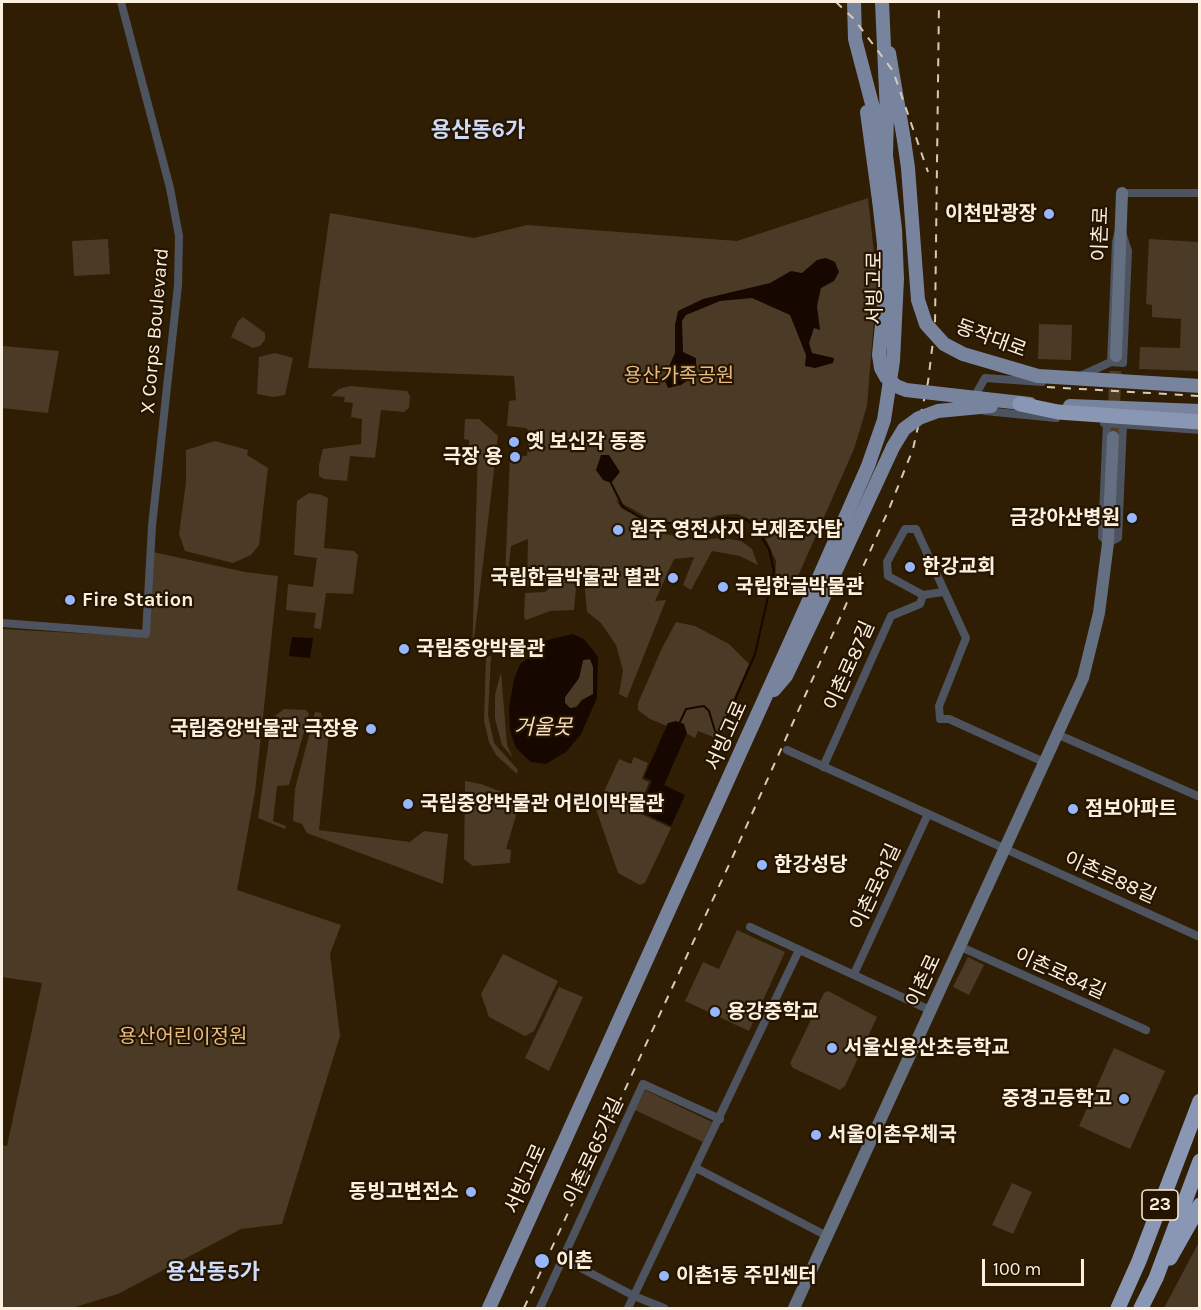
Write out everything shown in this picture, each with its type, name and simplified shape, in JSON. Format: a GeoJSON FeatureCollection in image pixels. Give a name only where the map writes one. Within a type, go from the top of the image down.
{"type":"FeatureCollection","features":[{"type":"Feature","properties":{"kind":"highway"},"geometry":{"type":"LineString","coordinates":[[1020,404],[1058,412],[1200,422]]}},
{"type":"Feature","properties":{"kind":"highway","name":"23"},"geometry":{"type":"LineString","coordinates":[[1118,1308],[1139,1262],[1200,1101]]}},
{"type":"Feature","properties":{"kind":"highway","name":"23"},"geometry":{"type":"LineString","coordinates":[[1141,1308],[1156,1278],[1200,1161]]}},
{"type":"Feature","properties":{"kind":"highway"},"geometry":{"type":"LineString","coordinates":[[1156,1278],[1179,1246],[1200,1205]]}},
{"type":"Feature","properties":{"kind":"main road","name":"서빙고로"},"geometry":{"type":"LineString","coordinates":[[854,2],[855,30],[865,86],[886,155]]}},
{"type":"Feature","properties":{"kind":"main road","name":"서빙고로"},"geometry":{"type":"LineString","coordinates":[[489,1308],[763,704],[868,466],[884,420],[893,361],[897,279],[895,229],[886,155],[887,114],[882,2]]}},
{"type":"Feature","properties":{"kind":"main road","name":"동작대로"},"geometry":{"type":"LineString","coordinates":[[882,25],[909,168],[918,300],[926,324],[944,345],[963,354],[1038,376],[1200,386]]}},
{"type":"Feature","properties":{"kind":"main road"},"geometry":{"type":"LineString","coordinates":[[855,30],[864,53],[870,58],[875,58],[880,54],[883,44]]}},
{"type":"Feature","properties":{"kind":"main road"},"geometry":{"type":"LineString","coordinates":[[865,86],[884,256],[884,304],[879,357],[886,377],[906,390],[1020,404],[1200,411]]}},
{"type":"Feature","properties":{"kind":"main road"},"geometry":{"type":"LineString","coordinates":[[763,704],[786,676],[893,447],[904,429],[919,418],[940,410],[1020,404]]}},
{"type":"Feature","properties":{"kind":"street","name":"X Corps Boulevard"},"geometry":{"type":"LineString","coordinates":[[2,623],[146,634],[152,526],[178,285],[179,236],[170,188],[121,2]]}},
{"type":"Feature","properties":{"kind":"street","name":"이촌로"},"geometry":{"type":"LineString","coordinates":[[1113,359],[1122,193],[1200,193]]}},
{"type":"Feature","properties":{"kind":"street"},"geometry":{"type":"LineString","coordinates":[[1113,359],[1065,383],[985,378],[976,394],[985,411],[1200,430]]}},
{"type":"Feature","properties":{"kind":"street","name":"이촌로"},"geometry":{"type":"LineString","coordinates":[[1107,423],[1102,537],[1108,543]]}},
{"type":"Feature","properties":{"kind":"street","name":"이촌로"},"geometry":{"type":"LineString","coordinates":[[1108,543],[1118,538],[1123,424]]}},
{"type":"Feature","properties":{"kind":"street","name":"이촌로"},"geometry":{"type":"LineString","coordinates":[[794,1308],[1059,735],[1083,678],[1099,613],[1108,543],[1113,437]]}},
{"type":"Feature","properties":{"kind":"street"},"geometry":{"type":"LineString","coordinates":[[943,592],[923,595],[888,576],[887,562],[906,529],[916,529],[966,639],[939,706],[940,719],[949,719],[1046,763]]}},
{"type":"Feature","properties":{"kind":"street","name":"이촌로87길"},"geometry":{"type":"LineString","coordinates":[[823,766],[891,616],[920,604],[923,595]]}},
{"type":"Feature","properties":{"kind":"street"},"geometry":{"type":"LineString","coordinates":[[1059,735],[1200,797]]}},
{"type":"Feature","properties":{"kind":"street"},"geometry":{"type":"LineString","coordinates":[[787,750],[1006,849]]}},
{"type":"Feature","properties":{"kind":"street","name":"이촌로81길"},"geometry":{"type":"LineString","coordinates":[[854,974],[928,814]]}},
{"type":"Feature","properties":{"kind":"street","name":"이촌로88길"},"geometry":{"type":"LineString","coordinates":[[1006,849],[1200,937]]}},
{"type":"Feature","properties":{"kind":"street"},"geometry":{"type":"LineString","coordinates":[[750,927],[932,1011]]}},
{"type":"Feature","properties":{"kind":"street","name":"이촌로84길"},"geometry":{"type":"LineString","coordinates":[[961,947],[1146,1030]]}},
{"type":"Feature","properties":{"kind":"street"},"geometry":{"type":"LineString","coordinates":[[628,1308],[799,950]]}},
{"type":"Feature","properties":{"kind":"street","name":"이촌로65가길"},"geometry":{"type":"LineString","coordinates":[[540,1308],[643,1084],[720,1119]]}},
{"type":"Feature","properties":{"kind":"street"},"geometry":{"type":"LineString","coordinates":[[696,1168],[827,1236]]}},
{"type":"Feature","properties":{"kind":"street"},"geometry":{"type":"LineString","coordinates":[[562,1258],[634,1296],[664,1308]]}},
{"type":"Feature","properties":{"kind":"green space","name":"용산가족공원"},"geometry":{"type":"Polygon","coordinates":[[[868,198],[877,281],[867,406],[854,449],[791,592],[775,586],[776,561],[766,539],[752,520],[737,514],[718,515],[690,525],[650,519],[616,500],[621,508],[650,523],[648,528],[660,533],[695,540],[722,538],[741,541],[752,549],[758,565],[740,556],[712,551],[691,590],[683,585],[694,557],[674,559],[655,601],[666,600],[627,698],[619,694],[623,670],[616,645],[601,623],[587,612],[584,579],[592,564],[578,573],[559,570],[543,587],[527,587],[528,539],[511,546],[508,574],[505,577],[510,455],[527,456],[529,431],[526,428],[507,426],[509,401],[516,400],[514,376],[308,368],[330,213],[474,238],[527,225],[737,241],[868,198]]]}},
{"type":"Feature","properties":{"kind":"green space"},"geometry":{"type":"Polygon","coordinates":[[[108,239],[110,274],[74,276],[72,241],[108,239]]]}},
{"type":"Feature","properties":{"kind":"green space"},"geometry":{"type":"Polygon","coordinates":[[[1149,239],[1199,242],[1199,371],[1139,369],[1140,347],[1180,348],[1181,319],[1152,317],[1152,305],[1146,304],[1149,239]]]}},
{"type":"Feature","properties":{"kind":"green space"},"geometry":{"type":"Polygon","coordinates":[[[243,317],[265,333],[265,340],[260,346],[253,348],[231,337],[238,321],[243,317]]]}},
{"type":"Feature","properties":{"kind":"green space"},"geometry":{"type":"Polygon","coordinates":[[[1039,324],[1072,325],[1071,360],[1038,359],[1039,324]]]}},
{"type":"Feature","properties":{"kind":"green space"},"geometry":{"type":"Polygon","coordinates":[[[2,346],[59,351],[48,413],[2,408],[2,346]]]}},
{"type":"Feature","properties":{"kind":"green space"},"geometry":{"type":"Polygon","coordinates":[[[275,353],[293,358],[285,395],[273,397],[257,394],[259,357],[275,353]]]}},
{"type":"Feature","properties":{"kind":"green space"},"geometry":{"type":"Polygon","coordinates":[[[350,386],[407,391],[410,396],[409,408],[404,412],[381,410],[375,458],[350,456],[347,481],[324,479],[319,476],[323,449],[361,444],[362,419],[351,417],[353,403],[344,402],[345,397],[331,396],[339,389],[350,386]]]}},
{"type":"Feature","properties":{"kind":"green space"},"geometry":{"type":"Polygon","coordinates":[[[465,419],[479,419],[498,436],[472,657],[478,447],[469,446],[469,440],[464,439],[465,419]]]}},
{"type":"Feature","properties":{"kind":"green space"},"geometry":{"type":"Polygon","coordinates":[[[215,441],[248,450],[247,455],[268,468],[259,545],[251,555],[233,563],[185,551],[179,534],[186,482],[186,450],[215,441]]]}},
{"type":"Feature","properties":{"kind":"green space"},"geometry":{"type":"Polygon","coordinates":[[[309,493],[328,498],[324,548],[354,551],[358,555],[353,594],[326,593],[321,629],[314,628],[316,613],[286,610],[288,584],[313,587],[317,558],[294,555],[297,501],[309,493]]]}},
{"type":"Feature","properties":{"kind":"green space","name":"용산어린이정원"},"geometry":{"type":"Polygon","coordinates":[[[153,552],[245,572],[278,576],[255,792],[237,890],[341,925],[330,954],[340,1036],[282,1224],[241,1229],[118,1294],[72,1308],[2,1308],[2,1145],[7,1146],[42,983],[2,977],[2,629],[145,637],[153,552]]]}},
{"type":"Feature","properties":{"kind":"green space"},"geometry":{"type":"Polygon","coordinates":[[[561,578],[575,584],[574,610],[550,611],[526,620],[524,617],[525,593],[545,592],[561,578]]]}},
{"type":"Feature","properties":{"kind":"green space"},"geometry":{"type":"Polygon","coordinates":[[[676,622],[695,626],[729,644],[749,664],[716,738],[698,731],[695,738],[668,723],[667,726],[650,719],[638,710],[638,703],[676,622]]]}},
{"type":"Feature","properties":{"kind":"green space"},"geometry":{"type":"Polygon","coordinates":[[[491,656],[488,715],[494,743],[518,770],[517,774],[496,755],[489,742],[484,721],[486,657],[491,656]]]}},
{"type":"Feature","properties":{"kind":"green space"},"geometry":{"type":"Polygon","coordinates":[[[589,659],[593,662],[593,695],[582,700],[575,708],[570,708],[565,703],[565,697],[579,678],[583,660],[589,659]]]}},
{"type":"Feature","properties":{"kind":"green space"},"geometry":{"type":"Polygon","coordinates":[[[501,672],[507,745],[513,758],[502,745],[495,719],[495,695],[501,672]]]}},
{"type":"Feature","properties":{"kind":"green space"},"geometry":{"type":"Polygon","coordinates":[[[284,709],[306,710],[309,714],[289,785],[277,786],[273,821],[286,826],[285,829],[258,818],[271,725],[275,716],[284,709]]]}},
{"type":"Feature","properties":{"kind":"green space"},"geometry":{"type":"Polygon","coordinates":[[[315,712],[321,713],[323,721],[330,722],[319,830],[410,842],[424,831],[448,834],[443,884],[307,833],[302,824],[293,821],[295,789],[315,712]]]}},
{"type":"Feature","properties":{"kind":"green space"},"geometry":{"type":"Polygon","coordinates":[[[634,757],[648,763],[642,779],[649,782],[637,812],[671,828],[645,883],[640,885],[618,873],[596,809],[619,759],[631,764],[634,757]]]}},
{"type":"Feature","properties":{"kind":"green space"},"geometry":{"type":"Polygon","coordinates":[[[465,781],[481,784],[521,799],[506,849],[511,850],[510,863],[473,866],[464,859],[465,781]]]}},
{"type":"Feature","properties":{"kind":"green space"},"geometry":{"type":"Polygon","coordinates":[[[737,930],[785,952],[749,1031],[685,1001],[703,962],[719,969],[737,930]]]}},
{"type":"Feature","properties":{"kind":"green space"},"geometry":{"type":"Polygon","coordinates":[[[503,954],[558,981],[534,1031],[525,1036],[489,1017],[481,994],[503,954]]]}},
{"type":"Feature","properties":{"kind":"green space"},"geometry":{"type":"Polygon","coordinates":[[[968,957],[984,965],[969,995],[953,987],[968,957]]]}},
{"type":"Feature","properties":{"kind":"green space"},"geometry":{"type":"Polygon","coordinates":[[[559,987],[583,997],[549,1071],[525,1058],[559,987]]]}},
{"type":"Feature","properties":{"kind":"green space"},"geometry":{"type":"Polygon","coordinates":[[[828,991],[877,1017],[845,1086],[840,1090],[793,1068],[790,1063],[824,993],[828,991]]]}},
{"type":"Feature","properties":{"kind":"green space"},"geometry":{"type":"Polygon","coordinates":[[[1114,1048],[1165,1071],[1130,1149],[1079,1126],[1114,1048]]]}},
{"type":"Feature","properties":{"kind":"green space"},"geometry":{"type":"Polygon","coordinates":[[[645,1090],[712,1122],[703,1142],[635,1110],[645,1090]]]}},
{"type":"Feature","properties":{"kind":"green space"},"geometry":{"type":"Polygon","coordinates":[[[1012,1183],[1032,1192],[1013,1234],[992,1225],[1012,1183]]]}},
{"type":"Feature","properties":{"kind":"green space"},"geometry":{"type":"Polygon","coordinates":[[[1199,1242],[1199,1308],[1164,1308],[1199,1242]]]}},
{"type":"Feature","properties":{"kind":"water"},"geometry":{"type":"Polygon","coordinates":[[[826,258],[835,262],[839,272],[834,281],[821,288],[817,306],[820,330],[814,328],[809,343],[812,353],[834,358],[833,363],[815,368],[805,366],[806,355],[790,315],[752,298],[720,301],[686,315],[682,321],[683,352],[696,358],[696,369],[691,378],[681,385],[668,388],[664,378],[675,353],[675,325],[678,311],[703,299],[770,283],[791,271],[802,273],[817,260],[826,258]]]}},
{"type":"Feature","properties":{"kind":"water"},"geometry":{"type":"Polygon","coordinates":[[[601,455],[609,455],[620,472],[611,483],[603,480],[596,470],[601,455]]]}},
{"type":"Feature","properties":{"kind":"water","name":"거울못"},"geometry":{"type":"Polygon","coordinates":[[[572,634],[584,639],[598,657],[597,698],[581,734],[566,752],[546,764],[531,762],[516,748],[510,730],[509,708],[514,679],[520,664],[535,653],[532,644],[572,634]],[[590,659],[583,660],[579,678],[565,697],[565,703],[570,708],[577,707],[582,700],[593,694],[593,667],[590,659]]]}},
{"type":"Feature","properties":{"kind":"water"},"geometry":{"type":"Polygon","coordinates":[[[292,637],[313,638],[310,658],[289,656],[292,637]]]}},
{"type":"Feature","properties":{"kind":"water"},"geometry":{"type":"Polygon","coordinates":[[[676,721],[684,724],[687,733],[664,785],[685,795],[671,826],[639,811],[652,781],[644,777],[668,723],[676,721]]]}},
{"type":"Feature","properties":{"kind":"waterway"},"geometry":{"type":"LineString","coordinates":[[611,483],[623,507],[641,518],[696,528],[719,518],[745,519],[754,525],[769,549],[774,571],[755,654],[720,734],[715,731],[709,711],[704,706],[686,709],[680,722]]}},
{"type":"Feature","properties":{"kind":"tunnel"},"geometry":{"type":"LineString","coordinates":[[1113,437],[1116,356]]}},
{"type":"Feature","properties":{"kind":"railway"},"geometry":{"type":"LineString","coordinates":[[836,2],[854,19],[893,71],[928,172]]}},
{"type":"Feature","properties":{"kind":"railway"},"geometry":{"type":"LineString","coordinates":[[524,1308],[733,856],[889,509],[913,449],[928,382],[935,325],[939,2]]}},
{"type":"Feature","properties":{"kind":"railway"},"geometry":{"type":"LineString","coordinates":[[1047,387],[1200,396]]}},
{"type":"Feature","properties":{"kind":"place","name":"이천만광장"},"geometry":{"type":"Point","coordinates":[1049,214]}},
{"type":"Feature","properties":{"kind":"place","name":"옛 보신각 동종"},"geometry":{"type":"Point","coordinates":[514,442]}},
{"type":"Feature","properties":{"kind":"place","name":"극장 용"},"geometry":{"type":"Point","coordinates":[515,457]}},
{"type":"Feature","properties":{"kind":"place","name":"금강아산병원"},"geometry":{"type":"Point","coordinates":[1132,518]}},
{"type":"Feature","properties":{"kind":"place","name":"원주 영전사지 보제존자탑"},"geometry":{"type":"Point","coordinates":[618,530]}},
{"type":"Feature","properties":{"kind":"place","name":"한강교회"},"geometry":{"type":"Point","coordinates":[910,567]}},
{"type":"Feature","properties":{"kind":"place","name":"국립한글박물관 별관"},"geometry":{"type":"Point","coordinates":[673,578]}},
{"type":"Feature","properties":{"kind":"place","name":"국립한글박물관"},"geometry":{"type":"Point","coordinates":[723,587]}},
{"type":"Feature","properties":{"kind":"place","name":"Fire Station"},"geometry":{"type":"Point","coordinates":[70,600]}},
{"type":"Feature","properties":{"kind":"place","name":"국립중앙박물관"},"geometry":{"type":"Point","coordinates":[404,649]}},
{"type":"Feature","properties":{"kind":"place","name":"국립중앙박물관 극장용"},"geometry":{"type":"Point","coordinates":[371,729]}},
{"type":"Feature","properties":{"kind":"place","name":"국립중앙박물관 어린이박물관"},"geometry":{"type":"Point","coordinates":[408,804]}},
{"type":"Feature","properties":{"kind":"place","name":"점보아파트"},"geometry":{"type":"Point","coordinates":[1073,809]}},
{"type":"Feature","properties":{"kind":"place","name":"한강성당"},"geometry":{"type":"Point","coordinates":[762,865]}},
{"type":"Feature","properties":{"kind":"place","name":"용강중학교"},"geometry":{"type":"Point","coordinates":[715,1012]}},
{"type":"Feature","properties":{"kind":"place","name":"서울신용산초등학교"},"geometry":{"type":"Point","coordinates":[832,1048]}},
{"type":"Feature","properties":{"kind":"place","name":"중경고등학고"},"geometry":{"type":"Point","coordinates":[1124,1099]}},
{"type":"Feature","properties":{"kind":"place","name":"서울이촌우체국"},"geometry":{"type":"Point","coordinates":[816,1135]}},
{"type":"Feature","properties":{"kind":"place","name":"동빙고변전소"},"geometry":{"type":"Point","coordinates":[471,1192]}},
{"type":"Feature","properties":{"kind":"place","name":"이촌"},"geometry":{"type":"Point","coordinates":[542,1261]}},
{"type":"Feature","properties":{"kind":"place","name":"이촌1동 주민센터"},"geometry":{"type":"Point","coordinates":[664,1276]}},
{"type":"Feature","properties":{"kind":"district","name":"용산동6가"},"geometry":{"type":"Point","coordinates":[478,131]}},
{"type":"Feature","properties":{"kind":"district","name":"용산동5가"},"geometry":{"type":"Point","coordinates":[213,1273]}}]}
